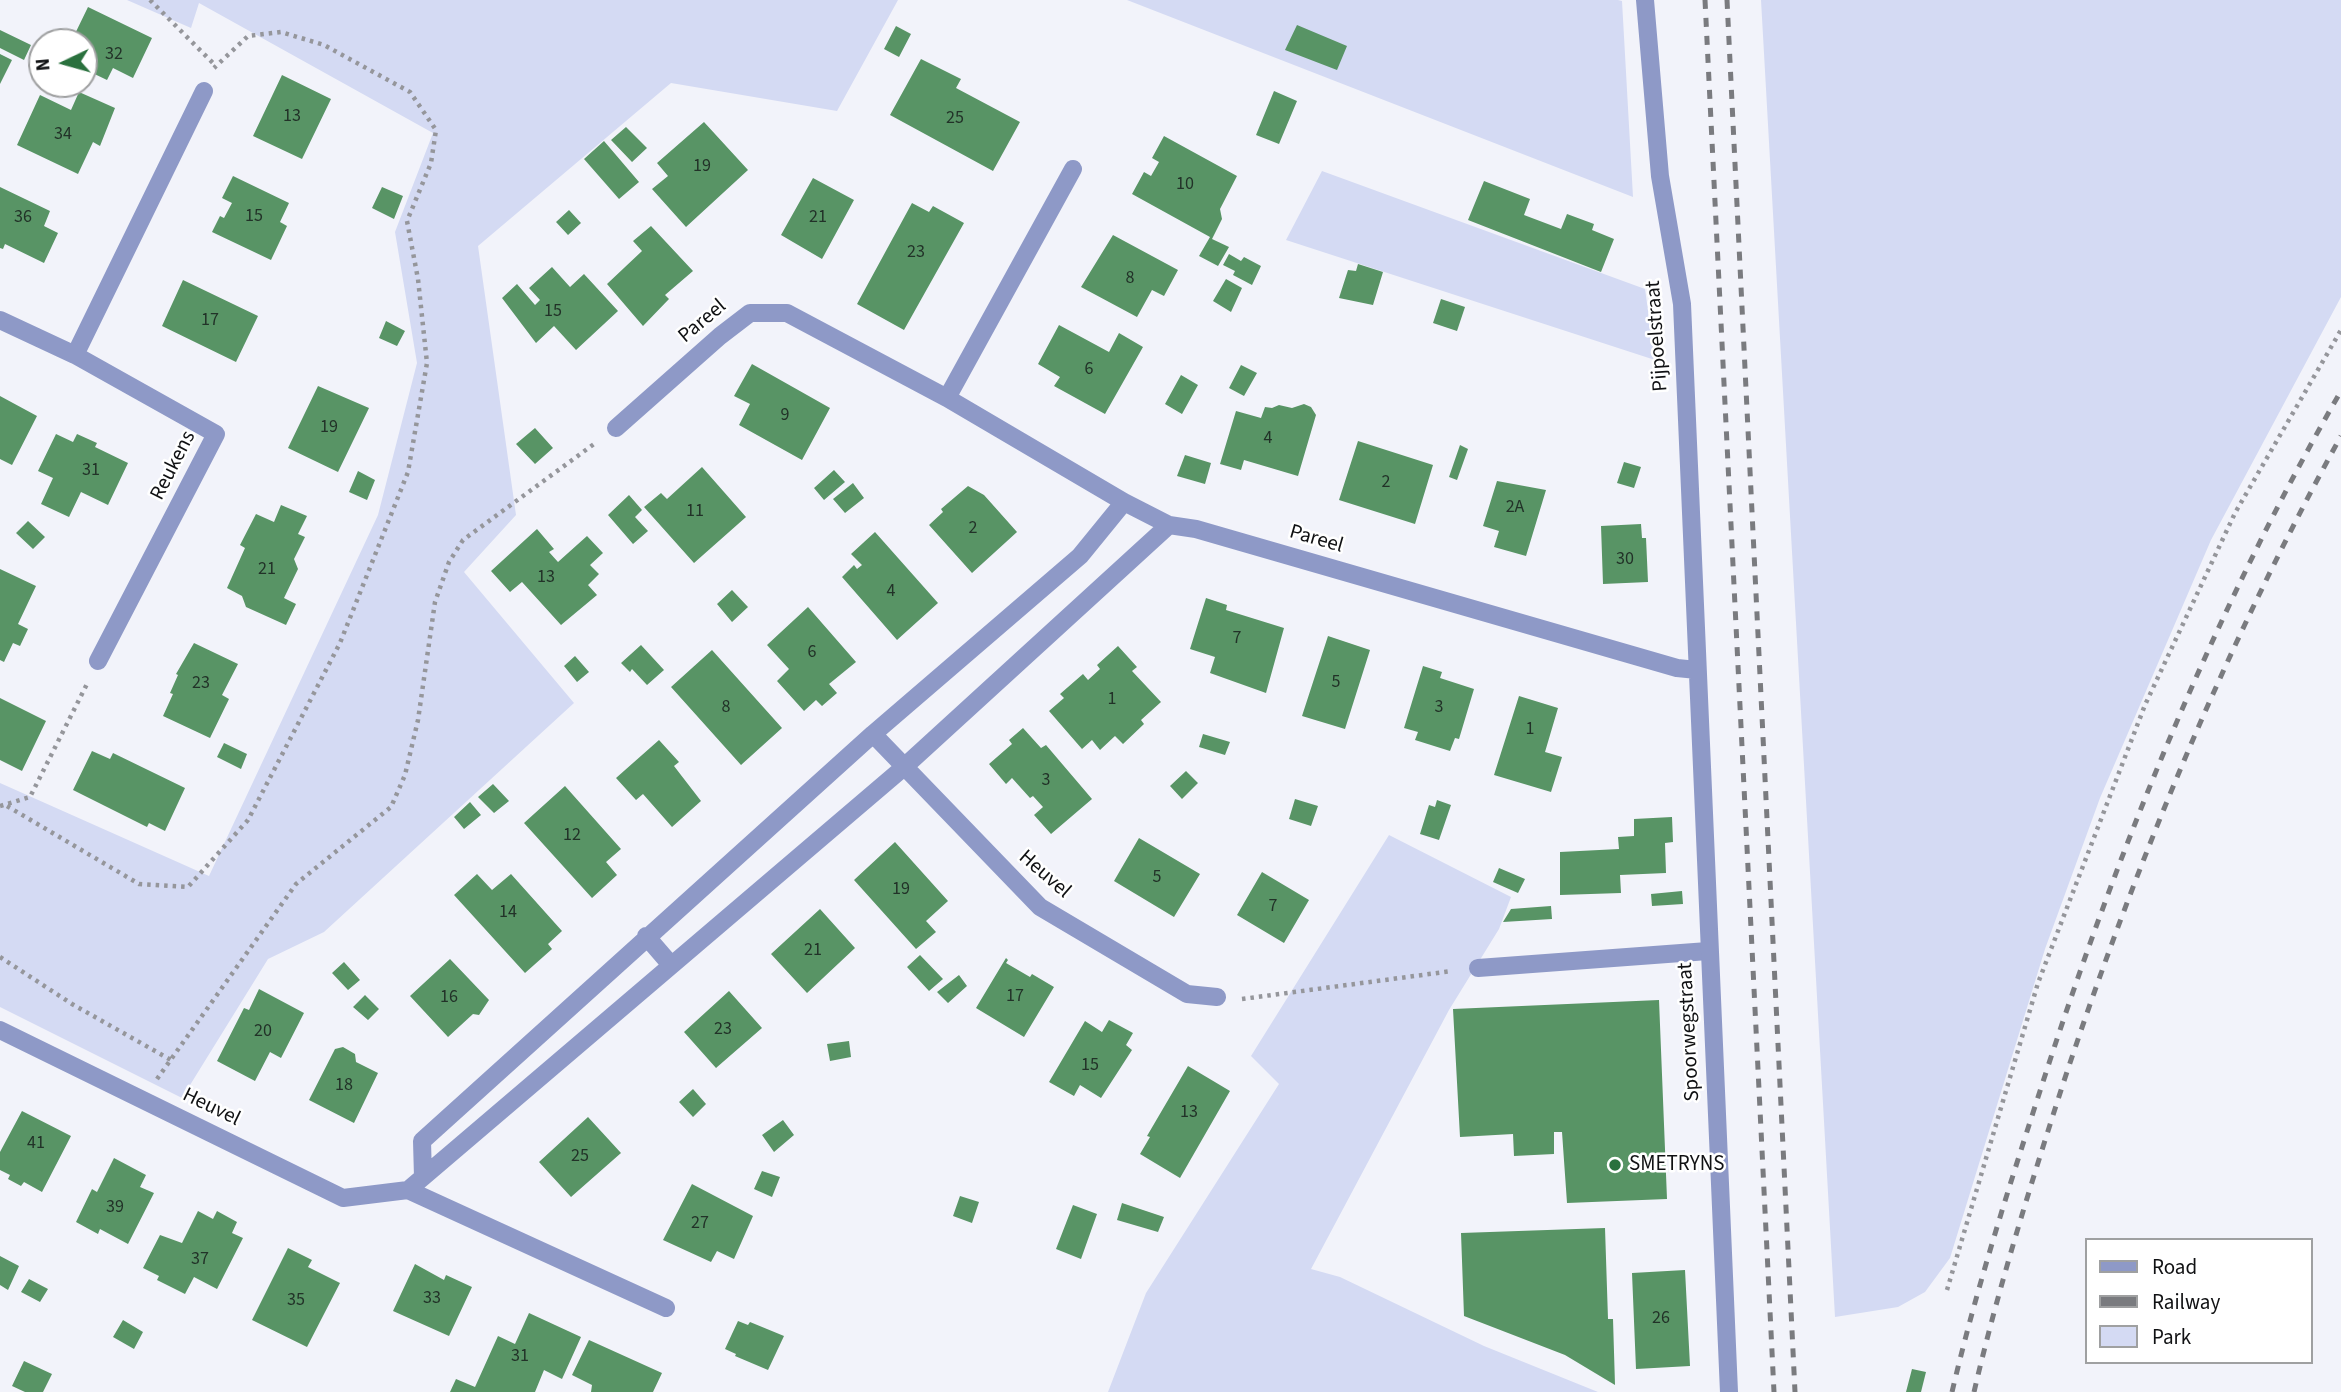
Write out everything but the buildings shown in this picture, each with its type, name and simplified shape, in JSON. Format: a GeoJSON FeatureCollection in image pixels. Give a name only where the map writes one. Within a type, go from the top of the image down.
{"type":"FeatureCollection","features":[{"type":"Feature","properties":{"kind":"street","name":"Pijpoelstraat"},"geometry":{"type":"LineString","coordinates":[[1645,0],[1660,176],[1682,304],[1697,670]]}},
{"type":"Feature","properties":{"kind":"street"},"geometry":{"type":"LineString","coordinates":[[75,355],[204,91]]}},
{"type":"Feature","properties":{"kind":"street"},"geometry":{"type":"LineString","coordinates":[[947,398],[1073,169]]}},
{"type":"Feature","properties":{"kind":"street","name":"Pareel"},"geometry":{"type":"LineString","coordinates":[[616,428],[720,335],[750,313],[787,313],[947,398],[1124,502],[1169,524],[1196,529],[1677,668],[1697,670]]}},
{"type":"Feature","properties":{"kind":"street","name":"Reukens"},"geometry":{"type":"LineString","coordinates":[[0,320],[75,355],[216,434],[98,661]]}},
{"type":"Feature","properties":{"kind":"street"},"geometry":{"type":"LineString","coordinates":[[424,1177],[422,1141],[646,936],[873,734],[1080,556],[1124,502]]}},
{"type":"Feature","properties":{"kind":"street","name":"Heuvel"},"geometry":{"type":"LineString","coordinates":[[0,1030],[343,1198],[408,1189],[903,768],[1169,524]]}},
{"type":"Feature","properties":{"kind":"street","name":"Spoorwegstraat"},"geometry":{"type":"LineString","coordinates":[[1697,670],[1729,1392]]}},
{"type":"Feature","properties":{"kind":"street","name":"Heuvel"},"geometry":{"type":"LineString","coordinates":[[873,734],[1040,907],[1187,994],[1217,997]]}},
{"type":"Feature","properties":{"kind":"street"},"geometry":{"type":"LineString","coordinates":[[646,936],[671,965]]}},
{"type":"Feature","properties":{"kind":"street"},"geometry":{"type":"LineString","coordinates":[[1478,968],[1709,951]]}},
{"type":"Feature","properties":{"kind":"street"},"geometry":{"type":"LineString","coordinates":[[408,1189],[666,1308]]}},
{"type":"Feature","properties":{"kind":"path"},"geometry":{"type":"LineString","coordinates":[[150,0],[215,64]]}},
{"type":"Feature","properties":{"kind":"path"},"geometry":{"type":"LineString","coordinates":[[8,806],[139,884],[188,887],[248,820],[340,643],[408,472],[427,363],[418,279],[407,221],[431,163],[436,130],[410,92],[324,46],[281,32],[248,36],[215,64],[204,91]]}},
{"type":"Feature","properties":{"kind":"path"},"geometry":{"type":"LineString","coordinates":[[1947,1290],[2038,983],[2145,705],[2235,513],[2341,330]]}},
{"type":"Feature","properties":{"kind":"path"},"geometry":{"type":"LineString","coordinates":[[142,1100],[296,884],[391,807],[405,775],[418,720],[435,602],[449,562],[463,540],[616,428]]}},
{"type":"Feature","properties":{"kind":"path"},"geometry":{"type":"LineString","coordinates":[[0,806],[8,806],[30,797],[98,661]]}},
{"type":"Feature","properties":{"kind":"path"},"geometry":{"type":"LineString","coordinates":[[0,957],[72,1004],[171,1060]]}},
{"type":"Feature","properties":{"kind":"path"},"geometry":{"type":"LineString","coordinates":[[1217,997],[1237,1000],[1314,987],[1478,968]]}},
{"type":"Feature","properties":{"kind":"green space"},"geometry":{"type":"Polygon","coordinates":[[[127,0],[898,0],[837,111],[671,83],[478,246],[516,515],[464,572],[574,703],[324,932],[268,959],[182,1098],[0,1007],[0,783],[209,876],[378,515],[417,363],[395,232],[433,133],[199,3],[191,28],[127,0]]]}},
{"type":"Feature","properties":{"kind":"green space"},"geometry":{"type":"Polygon","coordinates":[[[1127,0],[1622,1],[1633,197],[1127,0]]]}},
{"type":"Feature","properties":{"kind":"green space"},"geometry":{"type":"Polygon","coordinates":[[[1761,0],[2341,0],[2341,297],[2211,540],[2100,798],[2045,949],[1950,1258],[1925,1292],[1898,1307],[1835,1317],[1761,0]]]}},
{"type":"Feature","properties":{"kind":"green space"},"geometry":{"type":"Polygon","coordinates":[[[1322,171],[1645,289],[1655,360],[1286,240],[1322,171]]]}},
{"type":"Feature","properties":{"kind":"green space"},"geometry":{"type":"Polygon","coordinates":[[[1389,835],[1511,897],[1499,929],[1449,1010],[1311,1269],[1340,1277],[1484,1346],[1598,1392],[1108,1392],[1146,1293],[1279,1084],[1251,1056],[1389,835]]]}},
{"type":"Feature","properties":{"kind":"railway"},"geometry":{"type":"LineString","coordinates":[[1705,0],[1774,1392]]}},
{"type":"Feature","properties":{"kind":"railway"},"geometry":{"type":"LineString","coordinates":[[1727,0],[1795,1392]]}},
{"type":"Feature","properties":{"kind":"railway"},"geometry":{"type":"LineString","coordinates":[[1952,1392],[1982,1278],[2028,1128],[2070,1001],[2136,822],[2211,645],[2295,474],[2341,391]]}},
{"type":"Feature","properties":{"kind":"railway"},"geometry":{"type":"LineString","coordinates":[[1974,1392],[2038,1162],[2121,919],[2186,755],[2222,674],[2299,514],[2341,436]]}},
{"type":"Feature","properties":{"kind":"place","name":"SMETRYNS"},"geometry":{"type":"Point","coordinates":[1615,1165]}}]}
